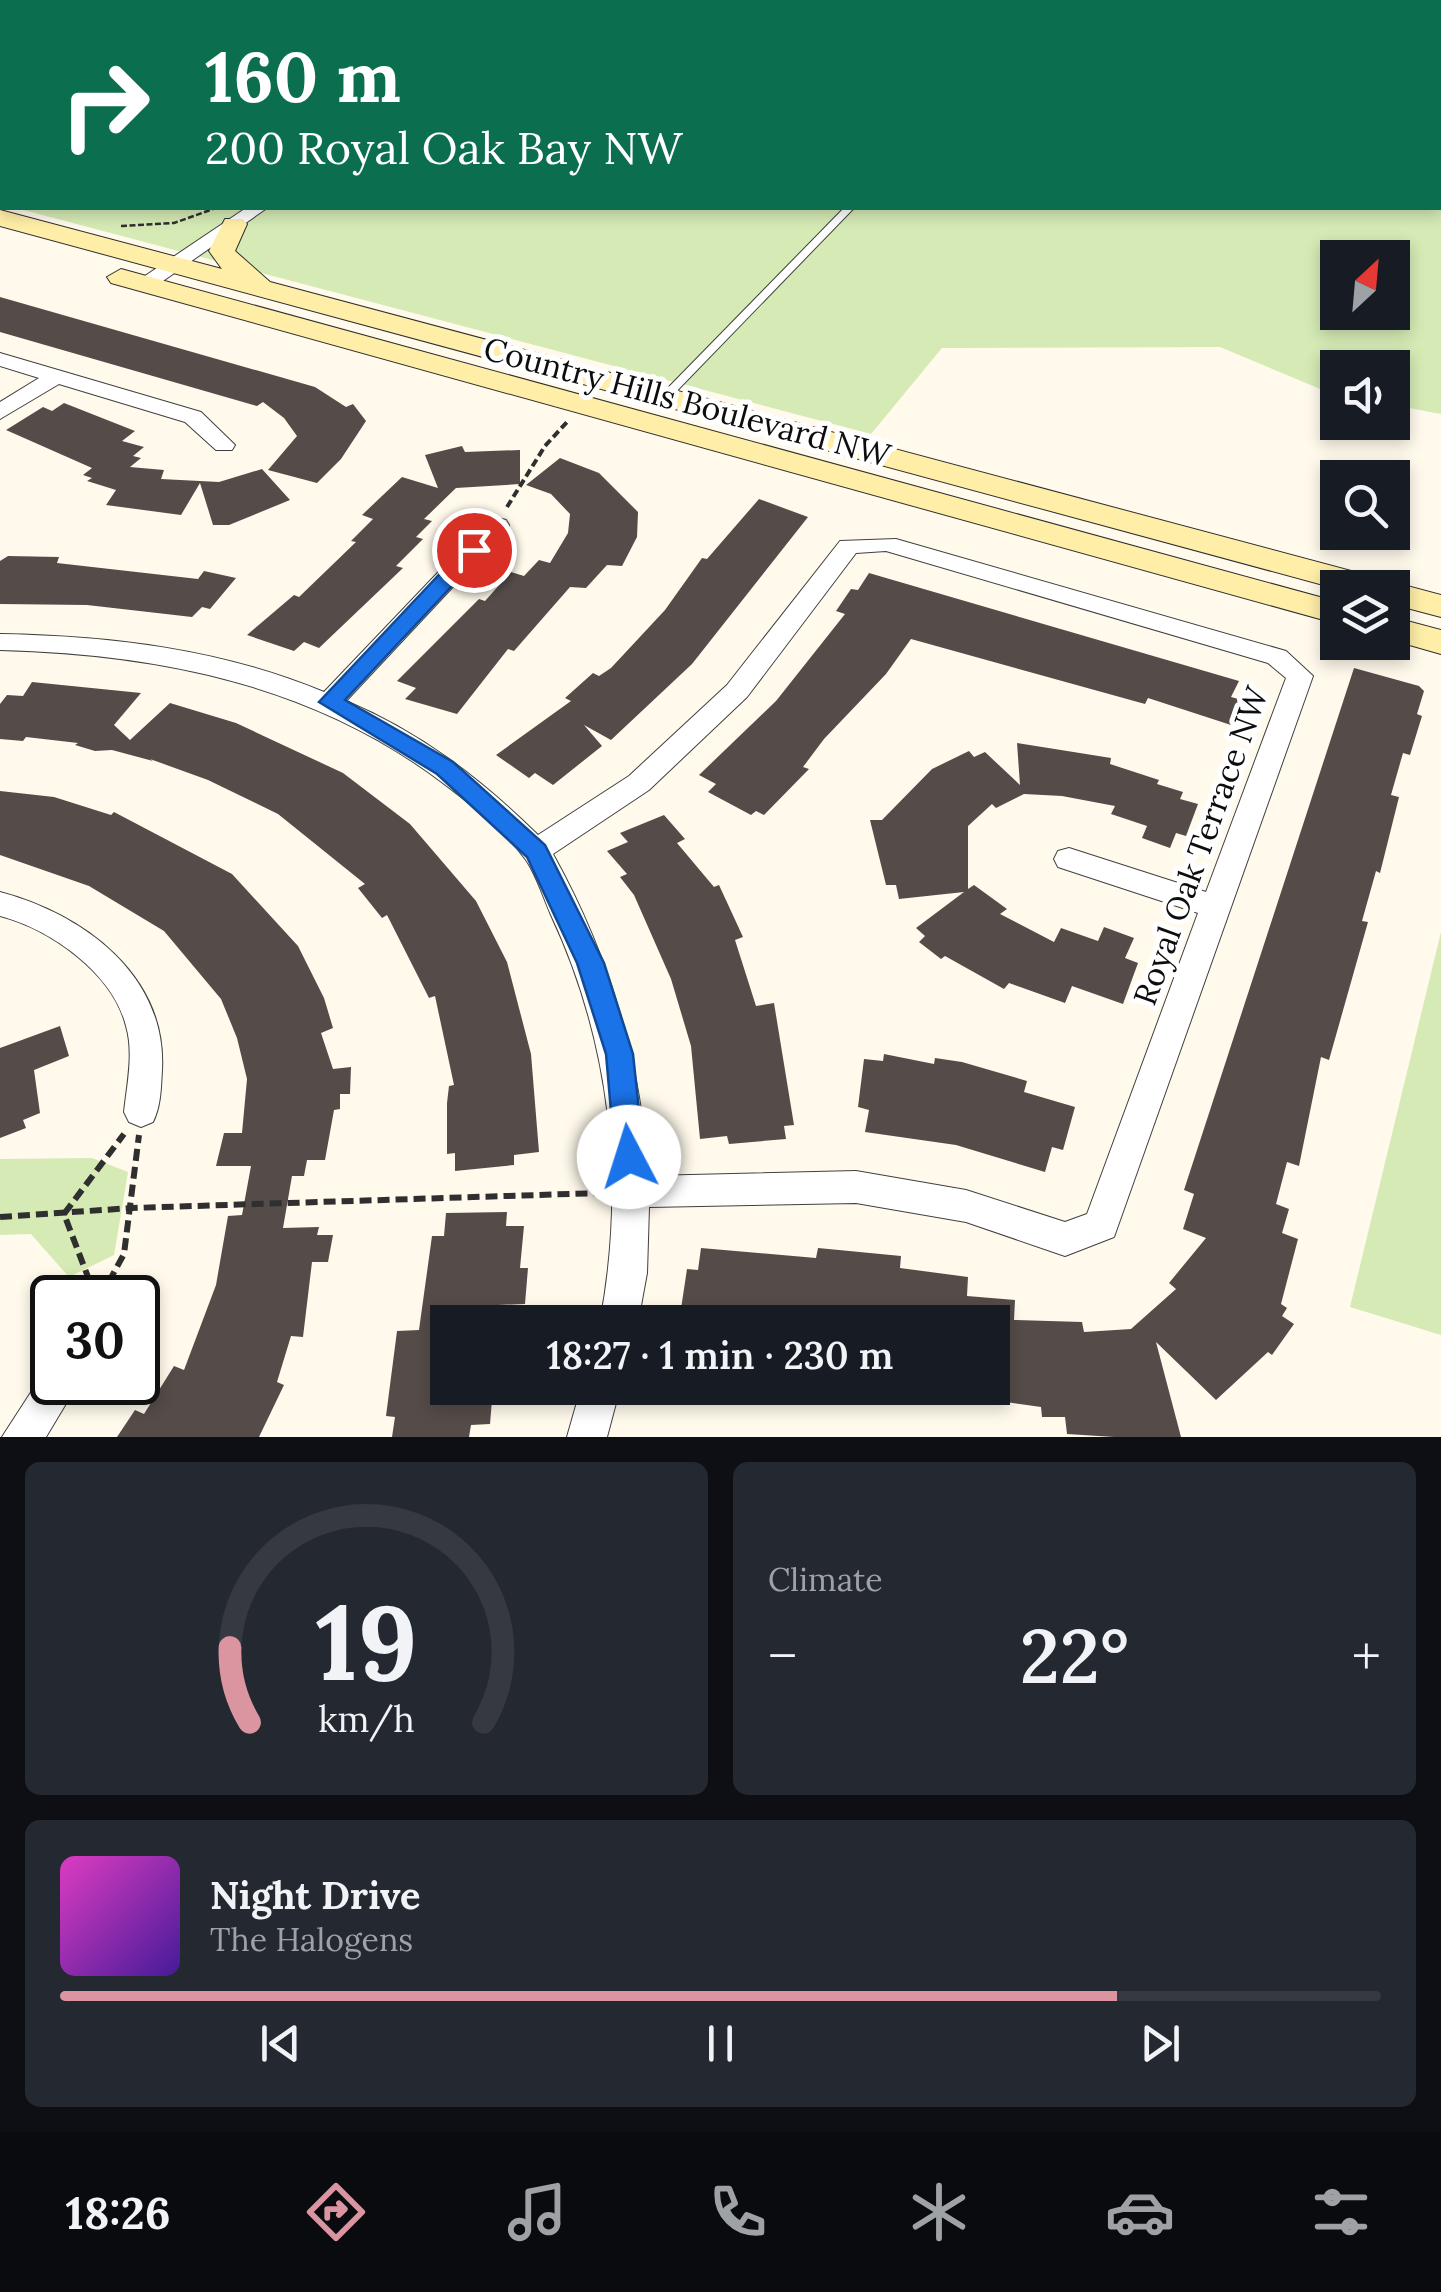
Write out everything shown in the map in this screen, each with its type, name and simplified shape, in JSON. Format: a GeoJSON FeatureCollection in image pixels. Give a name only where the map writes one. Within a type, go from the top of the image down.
{"type":"FeatureCollection","features":[{"type":"Feature","properties":{"kind":"main road"},"geometry":{"type":"LineString","coordinates":[[225,216],[222,251],[236,270],[268,290]]}},
{"type":"Feature","properties":{"kind":"main road","name":"Country Hills Boulevard NW"},"geometry":{"type":"LineString","coordinates":[[0,218],[1320,574]]}},
{"type":"Feature","properties":{"kind":"main road","name":"Country Hills Boulevard NW"},"geometry":{"type":"LineString","coordinates":[[0,244],[1320,608]]}},
{"type":"Feature","properties":{"kind":"main road"},"geometry":{"type":"LineString","coordinates":[[1410,598],[1441,606]]}},
{"type":"Feature","properties":{"kind":"main road"},"geometry":{"type":"LineString","coordinates":[[1410,633],[1441,642]]}},
{"type":"Feature","properties":{"kind":"street"},"geometry":{"type":"LineString","coordinates":[[146,284],[174,265],[225,216],[250,210]]}},
{"type":"Feature","properties":{"kind":"street"},"geometry":{"type":"LineString","coordinates":[[0,358],[192,417],[224,445]]}},
{"type":"Feature","properties":{"kind":"street"},"geometry":{"type":"LineString","coordinates":[[0,412],[56,376]]}},
{"type":"Feature","properties":{"kind":"street"},"geometry":{"type":"LineString","coordinates":[[330,702],[498,525]]}},
{"type":"Feature","properties":{"kind":"street","name":"Royal Oak Terrace NW"},"geometry":{"type":"LineString","coordinates":[[536,851],[639,784],[737,691],[850,546],[887,544],[1277,657],[1300,676],[1100,1225],[1065,1239],[966,1206],[856,1186],[632,1192]]}},
{"type":"Feature","properties":{"kind":"street"},"geometry":{"type":"LineString","coordinates":[[0,642],[132,650],[228,668],[330,702],[445,768],[536,851],[590,963],[620,1054],[632,1192],[620,1305]]}},
{"type":"Feature","properties":{"kind":"street"},"geometry":{"type":"LineString","coordinates":[[1068,858],[1215,908]]}},
{"type":"Feature","properties":{"kind":"street"},"geometry":{"type":"LineString","coordinates":[[0,904],[83,942],[120,983],[142,1024],[140,1112]]}},
{"type":"Feature","properties":{"kind":"street"},"geometry":{"type":"LineString","coordinates":[[22,1437],[44,1405]]}},
{"type":"Feature","properties":{"kind":"street"},"geometry":{"type":"LineString","coordinates":[[588,1437],[596,1405]]}},
{"type":"Feature","properties":{"kind":"lane"},"geometry":{"type":"LineString","coordinates":[[665,396],[847,210]]}},
{"type":"Feature","properties":{"kind":"path"},"geometry":{"type":"LineString","coordinates":[[106,226],[225,216]]}},
{"type":"Feature","properties":{"kind":"path"},"geometry":{"type":"LineString","coordinates":[[498,525],[545,446],[569,420]]}},
{"type":"Feature","properties":{"kind":"path"},"geometry":{"type":"LineString","coordinates":[[112,1275],[124,1254],[140,1112]]}},
{"type":"Feature","properties":{"kind":"path"},"geometry":{"type":"LineString","coordinates":[[64,1214],[140,1112]]}},
{"type":"Feature","properties":{"kind":"path"},"geometry":{"type":"LineString","coordinates":[[0,1217],[132,1208],[632,1192]]}},
{"type":"Feature","properties":{"kind":"path"},"geometry":{"type":"LineString","coordinates":[[64,1214],[89,1275]]}},
{"type":"Feature","properties":{"kind":"green space"},"geometry":{"type":"Polygon","coordinates":[[[24,210],[1441,210],[1441,414],[1410,408],[1410,350],[1320,350],[1320,389],[1220,347],[942,348],[871,434],[24,210]]]}},
{"type":"Feature","properties":{"kind":"green space"},"geometry":{"type":"Polygon","coordinates":[[[1441,932],[1441,1335],[1350,1307],[1441,932]]]}},
{"type":"Feature","properties":{"kind":"green space"},"geometry":{"type":"Polygon","coordinates":[[[92,1158],[128,1172],[114,1255],[67,1275],[31,1234],[0,1235],[0,1159],[92,1158]]]}},
{"type":"Feature","properties":{"kind":"building"},"geometry":{"type":"Polygon","coordinates":[[[0,297],[315,387],[346,407],[353,404],[366,421],[341,459],[317,483],[268,470],[297,436],[284,418],[263,402],[257,406],[0,332],[0,297]]]}},
{"type":"Feature","properties":{"kind":"building"},"geometry":{"type":"Polygon","coordinates":[[[64,403],[135,431],[122,441],[144,447],[133,456],[141,458],[130,467],[164,470],[161,479],[219,482],[262,469],[290,500],[229,525],[213,525],[200,483],[181,515],[106,505],[116,490],[87,481],[92,478],[83,475],[92,468],[6,430],[43,407],[52,411],[64,403]]]}},
{"type":"Feature","properties":{"kind":"building"},"geometry":{"type":"Polygon","coordinates":[[[462,446],[465,452],[520,450],[520,484],[456,488],[424,519],[432,521],[416,537],[423,539],[396,566],[403,568],[319,648],[304,642],[294,651],[247,635],[294,595],[299,597],[356,542],[351,541],[373,519],[362,515],[402,477],[438,488],[425,455],[462,446]]]}},
{"type":"Feature","properties":{"kind":"building"},"geometry":{"type":"Polygon","coordinates":[[[560,458],[599,473],[638,512],[637,537],[622,566],[607,565],[586,588],[570,587],[514,651],[508,649],[457,714],[405,699],[416,688],[397,681],[479,599],[485,601],[511,572],[524,576],[539,560],[550,563],[568,533],[570,514],[551,494],[526,485],[560,458]]]}},
{"type":"Feature","properties":{"kind":"building"},"geometry":{"type":"Polygon","coordinates":[[[759,499],[808,517],[692,664],[611,740],[584,725],[602,746],[553,785],[535,773],[529,778],[496,755],[571,701],[565,698],[593,673],[599,676],[611,668],[665,610],[702,558],[707,559],[759,499]]]}},
{"type":"Feature","properties":{"kind":"building"},"geometry":{"type":"Polygon","coordinates":[[[8,556],[59,557],[57,563],[198,579],[204,571],[236,578],[210,609],[202,607],[192,617],[87,605],[0,604],[0,561],[8,556]]]}},
{"type":"Feature","properties":{"kind":"building"},"geometry":{"type":"Polygon","coordinates":[[[869,573],[1239,681],[1231,697],[1242,700],[1231,725],[1148,698],[1145,704],[911,639],[886,674],[824,739],[803,767],[809,769],[764,815],[756,811],[751,815],[708,792],[716,784],[699,775],[776,701],[845,614],[836,611],[851,589],[858,590],[869,573]]]}},
{"type":"Feature","properties":{"kind":"building"},"geometry":{"type":"Polygon","coordinates":[[[1354,668],[1419,686],[1424,691],[1417,714],[1422,716],[1410,755],[1403,753],[1391,795],[1399,797],[1380,873],[1376,871],[1362,921],[1368,922],[1329,1060],[1321,1057],[1299,1166],[1287,1162],[1276,1204],[1289,1209],[1282,1233],[1298,1239],[1281,1304],[1287,1308],[1282,1316],[1294,1324],[1272,1355],[1268,1352],[1216,1400],[1156,1342],[1181,1437],[1067,1434],[1065,1417],[1042,1417],[1041,1407],[1010,1403],[1010,1305],[682,1305],[687,1269],[698,1270],[701,1248],[816,1258],[818,1248],[901,1256],[900,1268],[968,1277],[967,1296],[1015,1300],[1014,1320],[1082,1322],[1084,1332],[1131,1329],[1176,1289],[1169,1283],[1206,1238],[1183,1229],[1194,1194],[1184,1190],[1354,668]]]}},
{"type":"Feature","properties":{"kind":"building"},"geometry":{"type":"Polygon","coordinates":[[[32,682],[141,693],[114,725],[130,740],[170,703],[236,723],[343,773],[410,824],[476,901],[507,962],[531,1054],[539,1152],[514,1155],[514,1165],[455,1171],[455,1153],[447,1154],[447,1103],[449,1086],[454,1085],[435,996],[429,998],[387,915],[382,918],[358,888],[365,884],[278,814],[208,780],[150,759],[153,761],[112,750],[95,751],[75,745],[78,743],[26,737],[23,741],[0,739],[0,704],[7,695],[23,696],[32,682]]]}},
{"type":"Feature","properties":{"kind":"building"},"geometry":{"type":"Polygon","coordinates":[[[1017,743],[1111,758],[1110,764],[1159,780],[1157,784],[1183,792],[1180,799],[1198,804],[1186,836],[1176,833],[1170,848],[1142,838],[1147,826],[1111,814],[1115,806],[1062,796],[1024,794],[996,808],[992,804],[968,826],[968,889],[974,885],[1007,909],[1000,914],[1054,942],[1061,928],[1098,941],[1104,927],[1134,938],[1125,958],[1138,963],[1123,1004],[1072,986],[1065,1003],[1009,983],[1004,989],[945,956],[941,959],[919,942],[925,936],[916,928],[964,892],[899,899],[896,885],[886,885],[870,820],[882,820],[932,769],[969,751],[974,757],[985,752],[1020,785],[1017,743]]]}},
{"type":"Feature","properties":{"kind":"building"},"geometry":{"type":"Polygon","coordinates":[[[0,791],[54,797],[111,815],[114,812],[232,874],[298,946],[324,998],[333,1028],[321,1033],[333,1069],[351,1067],[350,1094],[340,1094],[340,1109],[334,1110],[325,1160],[307,1160],[304,1176],[292,1176],[283,1228],[319,1227],[317,1235],[333,1235],[328,1262],[312,1262],[303,1337],[291,1336],[277,1382],[284,1385],[259,1437],[117,1437],[135,1410],[144,1414],[150,1405],[160,1405],[160,1388],[174,1366],[184,1370],[216,1285],[228,1216],[242,1215],[251,1166],[216,1166],[224,1133],[242,1133],[247,1079],[237,1038],[221,999],[164,931],[89,886],[0,855],[0,791]]]}},
{"type":"Feature","properties":{"kind":"building"},"geometry":{"type":"Polygon","coordinates":[[[664,815],[685,839],[677,843],[714,887],[719,885],[743,937],[735,940],[756,1006],[774,1003],[794,1125],[784,1126],[786,1139],[729,1144],[727,1136],[700,1139],[691,1046],[671,979],[634,895],[620,877],[627,874],[607,851],[628,842],[620,833],[664,815]]]}},
{"type":"Feature","properties":{"kind":"building"},"geometry":{"type":"Polygon","coordinates":[[[60,1026],[69,1056],[34,1070],[40,1113],[23,1120],[26,1128],[0,1138],[0,1048],[60,1026]]]}},
{"type":"Feature","properties":{"kind":"building"},"geometry":{"type":"Polygon","coordinates":[[[884,1054],[934,1064],[935,1058],[962,1062],[1027,1081],[1024,1092],[1075,1107],[1063,1150],[1052,1147],[1045,1172],[956,1145],[865,1132],[869,1110],[858,1107],[864,1059],[883,1061],[884,1054]]]}},
{"type":"Feature","properties":{"kind":"building"},"geometry":{"type":"Polygon","coordinates":[[[507,1212],[506,1226],[524,1226],[520,1268],[528,1268],[525,1304],[430,1305],[430,1405],[492,1405],[490,1424],[471,1425],[469,1437],[392,1437],[395,1417],[386,1416],[397,1331],[419,1330],[432,1236],[444,1236],[446,1213],[507,1212]]]}},
{"type":"Feature","properties":{"kind":"route"},"geometry":{"type":"LineString","coordinates":[[474,550],[330,702],[445,768],[536,851],[590,963],[620,1054],[629,1157]]}}]}
